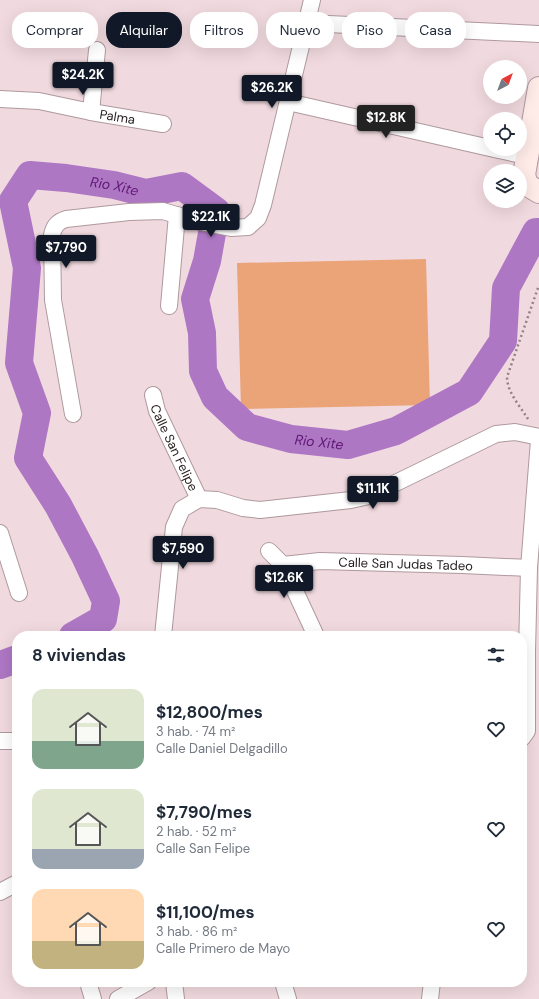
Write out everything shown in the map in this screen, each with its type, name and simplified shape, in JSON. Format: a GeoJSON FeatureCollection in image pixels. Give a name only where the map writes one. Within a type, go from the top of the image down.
{"type":"FeatureCollection","features":[{"type":"Feature","properties":{"kind":"street"},"geometry":{"type":"LineString","coordinates":[[310,12],[312,0]]}},
{"type":"Feature","properties":{"kind":"street"},"geometry":{"type":"LineString","coordinates":[[334,25],[539,34]]}},
{"type":"Feature","properties":{"kind":"street"},"geometry":{"type":"LineString","coordinates":[[73,414],[53,300],[52,235],[54,227],[59,221],[66,219],[129,212],[163,212],[196,221],[231,228],[248,227],[258,218],[263,205],[301,48]]}},
{"type":"Feature","properties":{"kind":"street"},"geometry":{"type":"LineString","coordinates":[[91,112],[97,50]]}},
{"type":"Feature","properties":{"kind":"street"},"geometry":{"type":"LineString","coordinates":[[533,188],[524,175],[539,88]]}},
{"type":"Feature","properties":{"kind":"street","name":"Palma"},"geometry":{"type":"LineString","coordinates":[[0,99],[39,101],[91,112],[163,124]]}},
{"type":"Feature","properties":{"kind":"street"},"geometry":{"type":"LineString","coordinates":[[288,102],[483,146]]}},
{"type":"Feature","properties":{"kind":"street"},"geometry":{"type":"LineString","coordinates":[[169,306],[177,215]]}},
{"type":"Feature","properties":{"kind":"street","name":"Calle San Felipe"},"geometry":{"type":"LineString","coordinates":[[153,395],[157,411],[199,499]]}},
{"type":"Feature","properties":{"kind":"street"},"geometry":{"type":"LineString","coordinates":[[164,631],[174,527],[182,509],[199,499],[217,500],[243,508],[260,510],[351,500],[369,496],[496,434],[535,430]]}},
{"type":"Feature","properties":{"kind":"street"},"geometry":{"type":"LineString","coordinates":[[525,631],[539,440]]}},
{"type":"Feature","properties":{"kind":"street"},"geometry":{"type":"LineString","coordinates":[[0,533],[19,593]]}},
{"type":"Feature","properties":{"kind":"street"},"geometry":{"type":"LineString","coordinates":[[269,551],[283,565],[314,631]]}},
{"type":"Feature","properties":{"kind":"street","name":"Calle San Judas Tadeo"},"geometry":{"type":"LineString","coordinates":[[283,565],[320,561],[462,564],[529,568]]}},
{"type":"Feature","properties":{"kind":"street"},"geometry":{"type":"LineString","coordinates":[[0,741],[12,741]]}},
{"type":"Feature","properties":{"kind":"street"},"geometry":{"type":"LineString","coordinates":[[0,892],[12,886]]}},
{"type":"Feature","properties":{"kind":"street"},"geometry":{"type":"LineString","coordinates":[[89,987],[93,999]]}},
{"type":"Feature","properties":{"kind":"street"},"geometry":{"type":"LineString","coordinates":[[118,999],[138,987]]}},
{"type":"Feature","properties":{"kind":"street"},"geometry":{"type":"LineString","coordinates":[[175,987],[176,999]]}},
{"type":"Feature","properties":{"kind":"street"},"geometry":{"type":"LineString","coordinates":[[284,987],[288,999]]}},
{"type":"Feature","properties":{"kind":"street"},"geometry":{"type":"LineString","coordinates":[[430,999],[431,987]]}},
{"type":"Feature","properties":{"kind":"path"},"geometry":{"type":"LineString","coordinates":[[535,430],[510,391],[507,384],[507,377],[539,285]]}},
{"type":"Feature","properties":{"kind":"shaded area"},"geometry":{"type":"Polygon","coordinates":[[[426,259],[430,405],[241,409],[237,263],[426,259]]]}},
{"type":"Feature","properties":{"kind":"waterway","name":"Rio Xite"},"geometry":{"type":"LineString","coordinates":[[82,631],[103,619],[106,601],[85,556],[58,505],[28,458],[37,413],[19,363],[27,268],[13,201],[30,175],[66,178],[114,185],[146,193],[182,186],[216,211],[207,261],[195,299],[202,333],[203,371],[215,397],[247,427],[291,439],[348,445],[396,431],[469,392],[503,341],[506,288],[536,232],[539,232]]}},
{"type":"Feature","properties":{"kind":"waterway","name":"Rio Xite"},"geometry":{"type":"LineString","coordinates":[[0,665],[12,661]]}}]}
